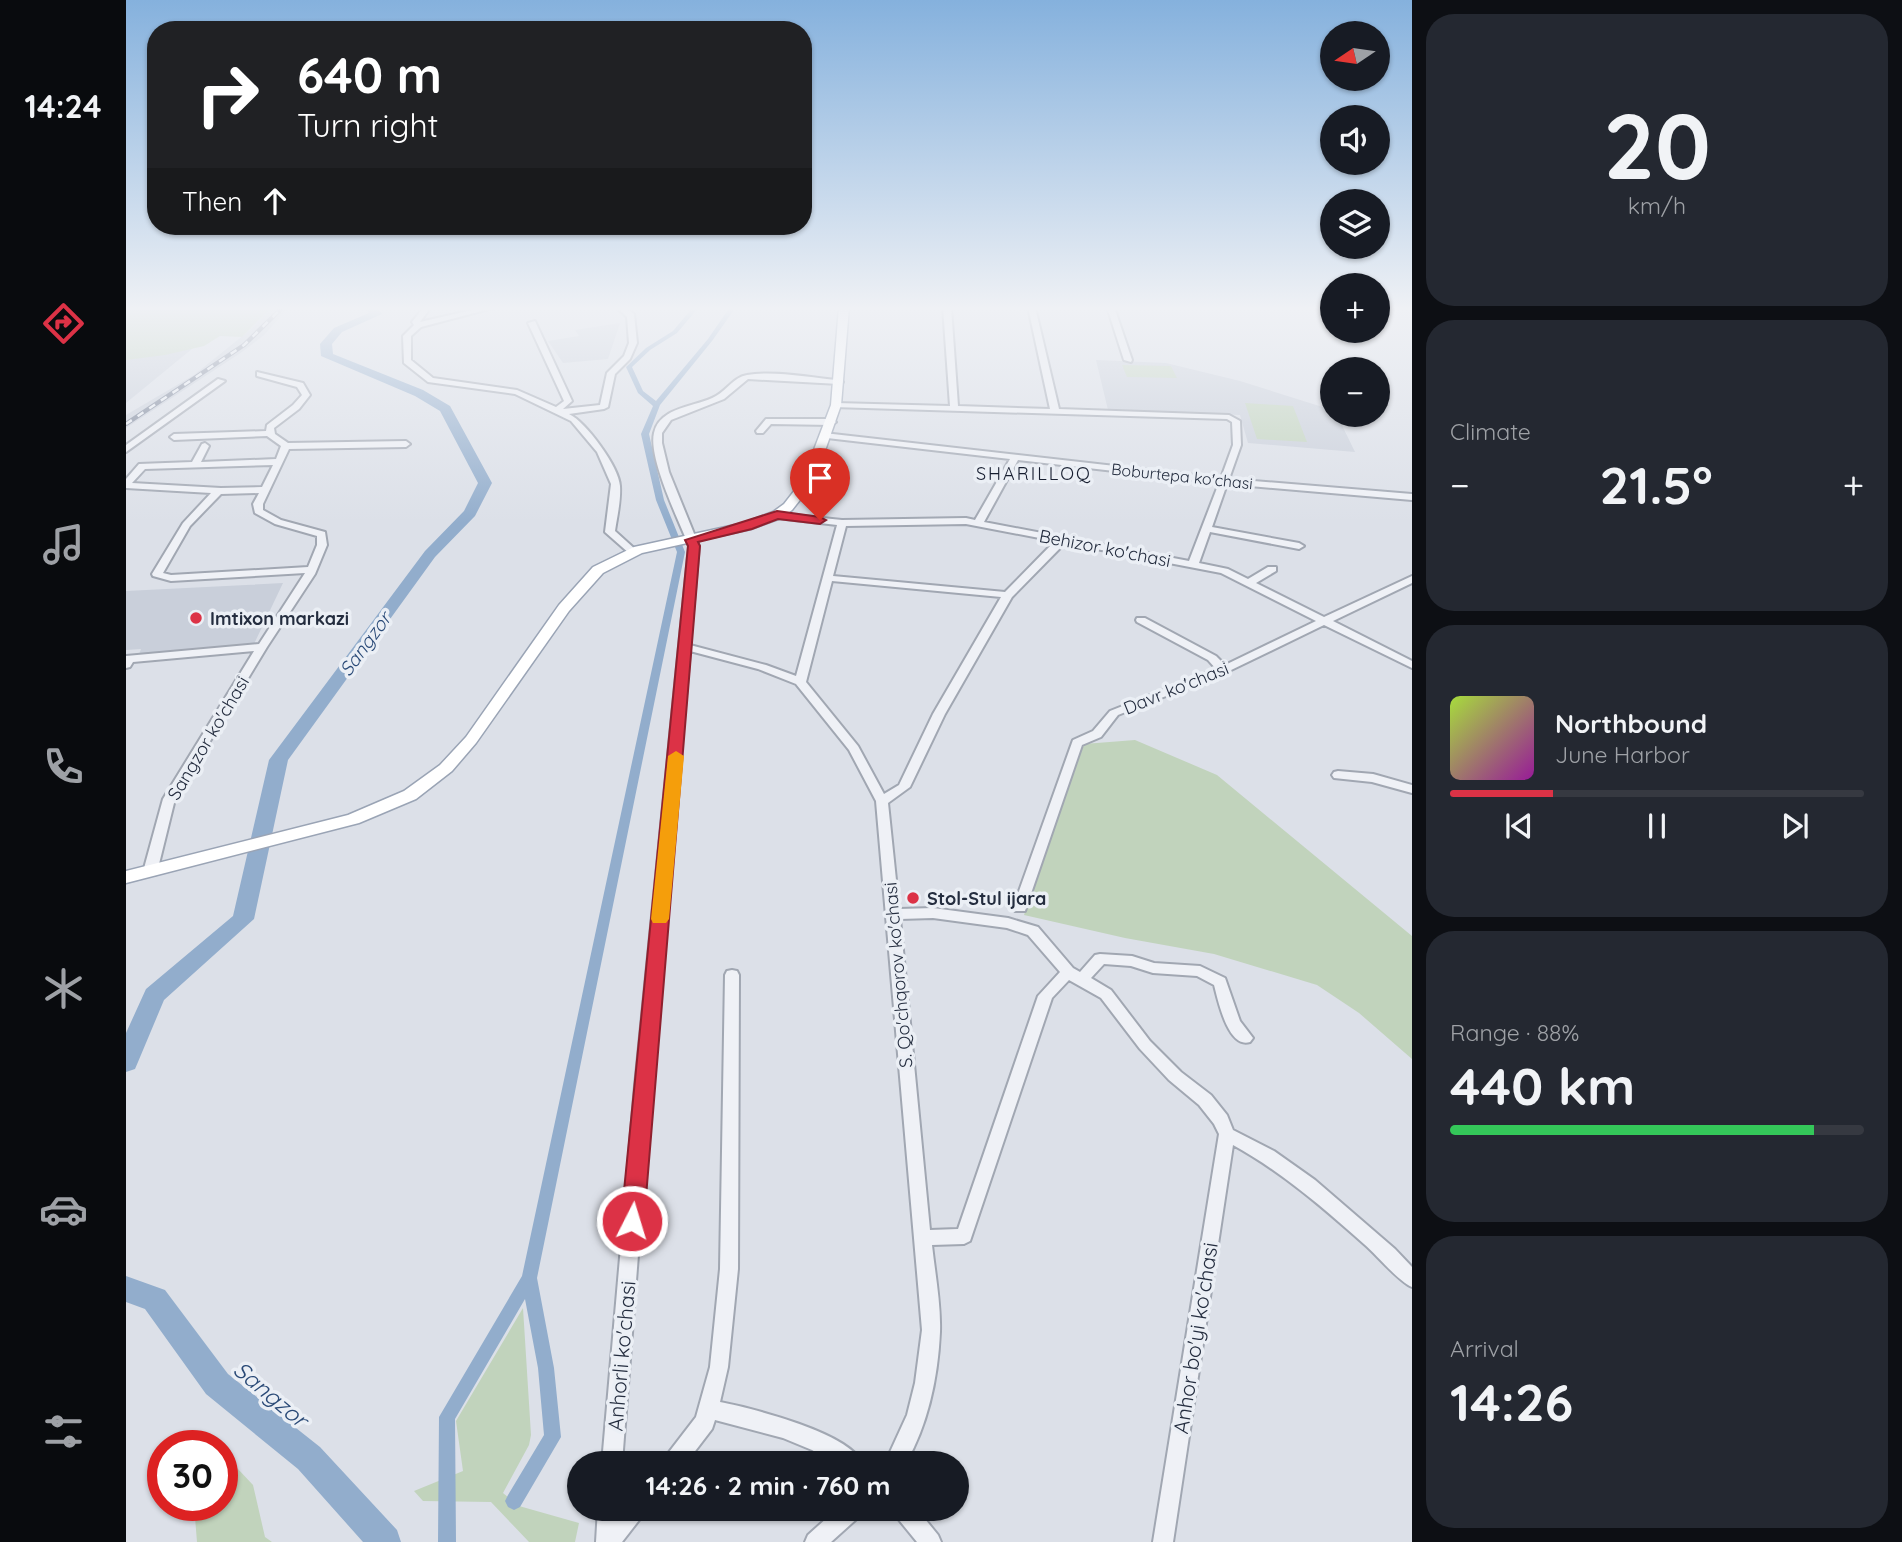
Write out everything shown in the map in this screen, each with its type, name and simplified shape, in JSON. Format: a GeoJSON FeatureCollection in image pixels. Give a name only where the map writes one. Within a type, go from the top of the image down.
{"type":"FeatureCollection","features":[{"type":"Feature","properties":{"kind":"main road"},"geometry":{"type":"LineString","coordinates":[[126,877],[353,819],[396,802],[420,788],[446,768],[482,726],[576,592],[598,570],[633,552],[657,544],[691,540],[747,526],[777,515],[793,503],[803,491],[832,422],[839,379]]}},
{"type":"Feature","properties":{"kind":"street"},"geometry":{"type":"LineString","coordinates":[[280,379],[300,385],[306,395],[270,428],[271,433],[285,446],[359,448],[406,444]]}},
{"type":"Feature","properties":{"kind":"street"},"geometry":{"type":"LineString","coordinates":[[436,379],[517,392],[574,419],[601,451],[616,484],[610,532],[633,552]]}},
{"type":"Feature","properties":{"kind":"street"},"geometry":{"type":"LineString","coordinates":[[558,379],[568,401],[561,411]]}},
{"type":"Feature","properties":{"kind":"street"},"geometry":{"type":"LineString","coordinates":[[561,411],[604,407],[610,379]]}},
{"type":"Feature","properties":{"kind":"street"},"geometry":{"type":"LineString","coordinates":[[691,540],[678,510],[660,453],[657,434],[666,420],[691,408],[707,405],[743,379]]}},
{"type":"Feature","properties":{"kind":"street"},"geometry":{"type":"LineString","coordinates":[[782,379],[839,382]]}},
{"type":"Feature","properties":{"kind":"street"},"geometry":{"type":"LineString","coordinates":[[952,379],[954,409]]}},
{"type":"Feature","properties":{"kind":"street"},"geometry":{"type":"LineString","coordinates":[[1048,379],[1055,412]]}},
{"type":"Feature","properties":{"kind":"street"},"geometry":{"type":"LineString","coordinates":[[126,449],[221,381]]}},
{"type":"Feature","properties":{"kind":"street"},"geometry":{"type":"LineString","coordinates":[[836,405],[1229,417],[1236,421],[1237,445],[1193,565]]}},
{"type":"Feature","properties":{"kind":"street"},"geometry":{"type":"LineString","coordinates":[[760,431],[769,421],[832,422]]}},
{"type":"Feature","properties":{"kind":"street"},"geometry":{"type":"LineString","coordinates":[[174,437],[271,433]]}},
{"type":"Feature","properties":{"kind":"street","name":"Boburtepa ko'chasi"},"geometry":{"type":"LineString","coordinates":[[827,435],[1226,481],[1412,496]]}},
{"type":"Feature","properties":{"kind":"street"},"geometry":{"type":"LineString","coordinates":[[195,464],[205,446]]}},
{"type":"Feature","properties":{"kind":"street"},"geometry":{"type":"LineString","coordinates":[[126,485],[218,491],[265,490],[285,446]]}},
{"type":"Feature","properties":{"kind":"street"},"geometry":{"type":"LineString","coordinates":[[978,523],[1015,457]]}},
{"type":"Feature","properties":{"kind":"street"},"geometry":{"type":"LineString","coordinates":[[126,465],[279,462]]}},
{"type":"Feature","properties":{"kind":"street"},"geometry":{"type":"LineString","coordinates":[[126,485],[142,466]]}},
{"type":"Feature","properties":{"kind":"street","name":"Sangzor ko'chasi"},"geometry":{"type":"LineString","coordinates":[[150,872],[169,799],[312,570],[324,542],[322,534],[278,522],[258,511],[258,504],[265,490]]}},
{"type":"Feature","properties":{"kind":"street"},"geometry":{"type":"LineString","coordinates":[[218,491],[186,524],[158,574],[172,578],[312,570]]}},
{"type":"Feature","properties":{"kind":"street","name":"Behizor ko'chasi"},"geometry":{"type":"LineString","coordinates":[[777,515],[842,523],[966,521],[1224,570],[1412,665]]}},
{"type":"Feature","properties":{"kind":"street"},"geometry":{"type":"LineString","coordinates":[[800,682],[842,523]]}},
{"type":"Feature","properties":{"kind":"street"},"geometry":{"type":"LineString","coordinates":[[1207,529],[1299,546]]}},
{"type":"Feature","properties":{"kind":"street","name":"Anhorli ko'chasi"},"geometry":{"type":"LineString","coordinates":[[613,1451],[643,1086],[687,647],[694,546],[691,540]]}},
{"type":"Feature","properties":{"kind":"street"},"geometry":{"type":"LineString","coordinates":[[687,647],[762,667],[800,682],[854,749],[883,801],[904,787],[939,715],[1007,596],[1062,540]]}},
{"type":"Feature","properties":{"kind":"street"},"geometry":{"type":"LineString","coordinates":[[1249,583],[1272,569]]}},
{"type":"Feature","properties":{"kind":"street"},"geometry":{"type":"LineString","coordinates":[[827,578],[1007,596]]}},
{"type":"Feature","properties":{"kind":"street","name":"Davr ko'chasi"},"geometry":{"type":"LineString","coordinates":[[1020,908],[1077,743],[1097,734],[1114,713],[1223,670],[1412,579]]}},
{"type":"Feature","properties":{"kind":"street"},"geometry":{"type":"LineString","coordinates":[[1141,620],[1212,658],[1223,670]]}},
{"type":"Feature","properties":{"kind":"street","name":"Sangzor ko'chasi"},"geometry":{"type":"LineString","coordinates":[[126,665],[129,659],[262,648]]}},
{"type":"Feature","properties":{"kind":"street"},"geometry":{"type":"LineString","coordinates":[[1339,775],[1373,778],[1412,789]]}},
{"type":"Feature","properties":{"kind":"street","name":"S. Qo'chqorov ko'chasi"},"geometry":{"type":"LineString","coordinates":[[883,801],[931,1330],[926,1388],[911,1439],[903,1451]]}},
{"type":"Feature","properties":{"kind":"street"},"geometry":{"type":"LineString","coordinates":[[893,914],[933,913],[1008,923],[1033,931],[1075,976],[1106,995],[1145,1045],[1175,1076],[1205,1100],[1227,1134],[1268,1156],[1309,1185],[1390,1255],[1412,1279]]}},
{"type":"Feature","properties":{"kind":"street"},"geometry":{"type":"LineString","coordinates":[[922,1238],[964,1236],[1045,996],[1101,959],[1132,961],[1153,968],[1199,971],[1220,982],[1233,1023],[1245,1038]]}},
{"type":"Feature","properties":{"kind":"street"},"geometry":{"type":"LineString","coordinates":[[682,1451],[705,1422],[719,1367],[729,1269],[732,975]]}},
{"type":"Feature","properties":{"kind":"street","name":"Anhor bo'yi ko'chasi"},"geometry":{"type":"LineString","coordinates":[[1163,1542],[1227,1134]]}},
{"type":"Feature","properties":{"kind":"street"},"geometry":{"type":"LineString","coordinates":[[709,1409],[759,1419],[807,1437],[831,1451]]}},
{"type":"Feature","properties":{"kind":"street"},"geometry":{"type":"LineString","coordinates":[[607,1542],[608,1521]]}},
{"type":"Feature","properties":{"kind":"street"},"geometry":{"type":"LineString","coordinates":[[607,1542],[625,1521]]}},
{"type":"Feature","properties":{"kind":"street"},"geometry":{"type":"LineString","coordinates":[[815,1542],[839,1521]]}},
{"type":"Feature","properties":{"kind":"street"},"geometry":{"type":"LineString","coordinates":[[913,1521],[931,1542]]}},
{"type":"Feature","properties":{"kind":"shaded area"},"geometry":{"type":"Polygon","coordinates":[[[126,379],[155,379],[126,403],[126,379]]]}},
{"type":"Feature","properties":{"kind":"shaded area"},"geometry":{"type":"Polygon","coordinates":[[[187,379],[201,379],[126,428],[126,415],[187,379]]]}},
{"type":"Feature","properties":{"kind":"shaded area"},"geometry":{"type":"Polygon","coordinates":[[[1101,379],[1240,381],[1320,406],[1320,427],[1343,427],[1355,452],[1248,443],[1240,415],[1108,410],[1101,379]]]}},
{"type":"Feature","properties":{"kind":"shaded area","name":"Imtixon markazi"},"geometry":{"type":"Polygon","coordinates":[[[283,583],[253,646],[138,657],[141,649],[126,650],[126,591],[283,583]]]}},
{"type":"Feature","properties":{"kind":"green space"},"geometry":{"type":"Polygon","coordinates":[[[1245,403],[1293,406],[1307,442],[1257,439],[1245,403]]]}},
{"type":"Feature","properties":{"kind":"green space"},"geometry":{"type":"Polygon","coordinates":[[[1135,740],[1217,775],[1412,936],[1412,1059],[1359,1013],[1317,985],[1214,954],[1125,938],[1024,915],[1084,744],[1135,740]]]}},
{"type":"Feature","properties":{"kind":"green space"},"geometry":{"type":"Polygon","coordinates":[[[523,1308],[531,1435],[529,1445],[503,1493],[519,1506],[579,1523],[575,1542],[529,1542],[491,1502],[423,1501],[414,1491],[463,1471],[456,1421],[523,1308]]]}},
{"type":"Feature","properties":{"kind":"green space"},"geometry":{"type":"Polygon","coordinates":[[[238,1469],[253,1485],[265,1537],[272,1542],[197,1542],[195,1521],[238,1521],[238,1469]]]}},
{"type":"Feature","properties":{"kind":"waterway","name":"Sangzor"},"geometry":{"type":"LineString","coordinates":[[126,1062],[154,995],[243,919],[279,760],[430,554],[470,513],[485,483],[445,409],[419,393],[384,379]]}},
{"type":"Feature","properties":{"kind":"waterway"},"geometry":{"type":"LineString","coordinates":[[634,379],[640,392],[657,405]]}},
{"type":"Feature","properties":{"kind":"waterway"},"geometry":{"type":"LineString","coordinates":[[657,405],[678,379]]}},
{"type":"Feature","properties":{"kind":"waterway"},"geometry":{"type":"LineString","coordinates":[[529,1278],[681,552],[660,500],[645,434],[657,405]]}},
{"type":"Feature","properties":{"kind":"waterway"},"geometry":{"type":"LineString","coordinates":[[447,1542],[447,1417],[529,1278]]}},
{"type":"Feature","properties":{"kind":"waterway"},"geometry":{"type":"LineString","coordinates":[[514,1501],[553,1437],[546,1368],[529,1278]]}},
{"type":"Feature","properties":{"kind":"waterway","name":"Sangzor"},"geometry":{"type":"LineString","coordinates":[[126,1289],[155,1299],[217,1384],[309,1458],[385,1542]]}},
{"type":"Feature","properties":{"kind":"railway"},"geometry":{"type":"LineString","coordinates":[[126,424],[193,379]]}},
{"type":"Feature","properties":{"kind":"slow traffic"},"geometry":{"type":"LineString","coordinates":[[660,919],[676,756]]}},
{"type":"Feature","properties":{"kind":"place","name":"Imtixon markazi"},"geometry":{"type":"Point","coordinates":[196,618]}},
{"type":"Feature","properties":{"kind":"place","name":"Stol-Stul ijara"},"geometry":{"type":"Point","coordinates":[913,898]}},
{"type":"Feature","properties":{"kind":"district","name":"SHARILLOQ"},"geometry":{"type":"Point","coordinates":[1034,473]}},
{"type":"Feature","properties":{"kind":"route"},"geometry":{"type":"LineString","coordinates":[[632,1221],[687,647],[694,546],[691,540],[758,523],[777,515],[820,520]]}}]}
